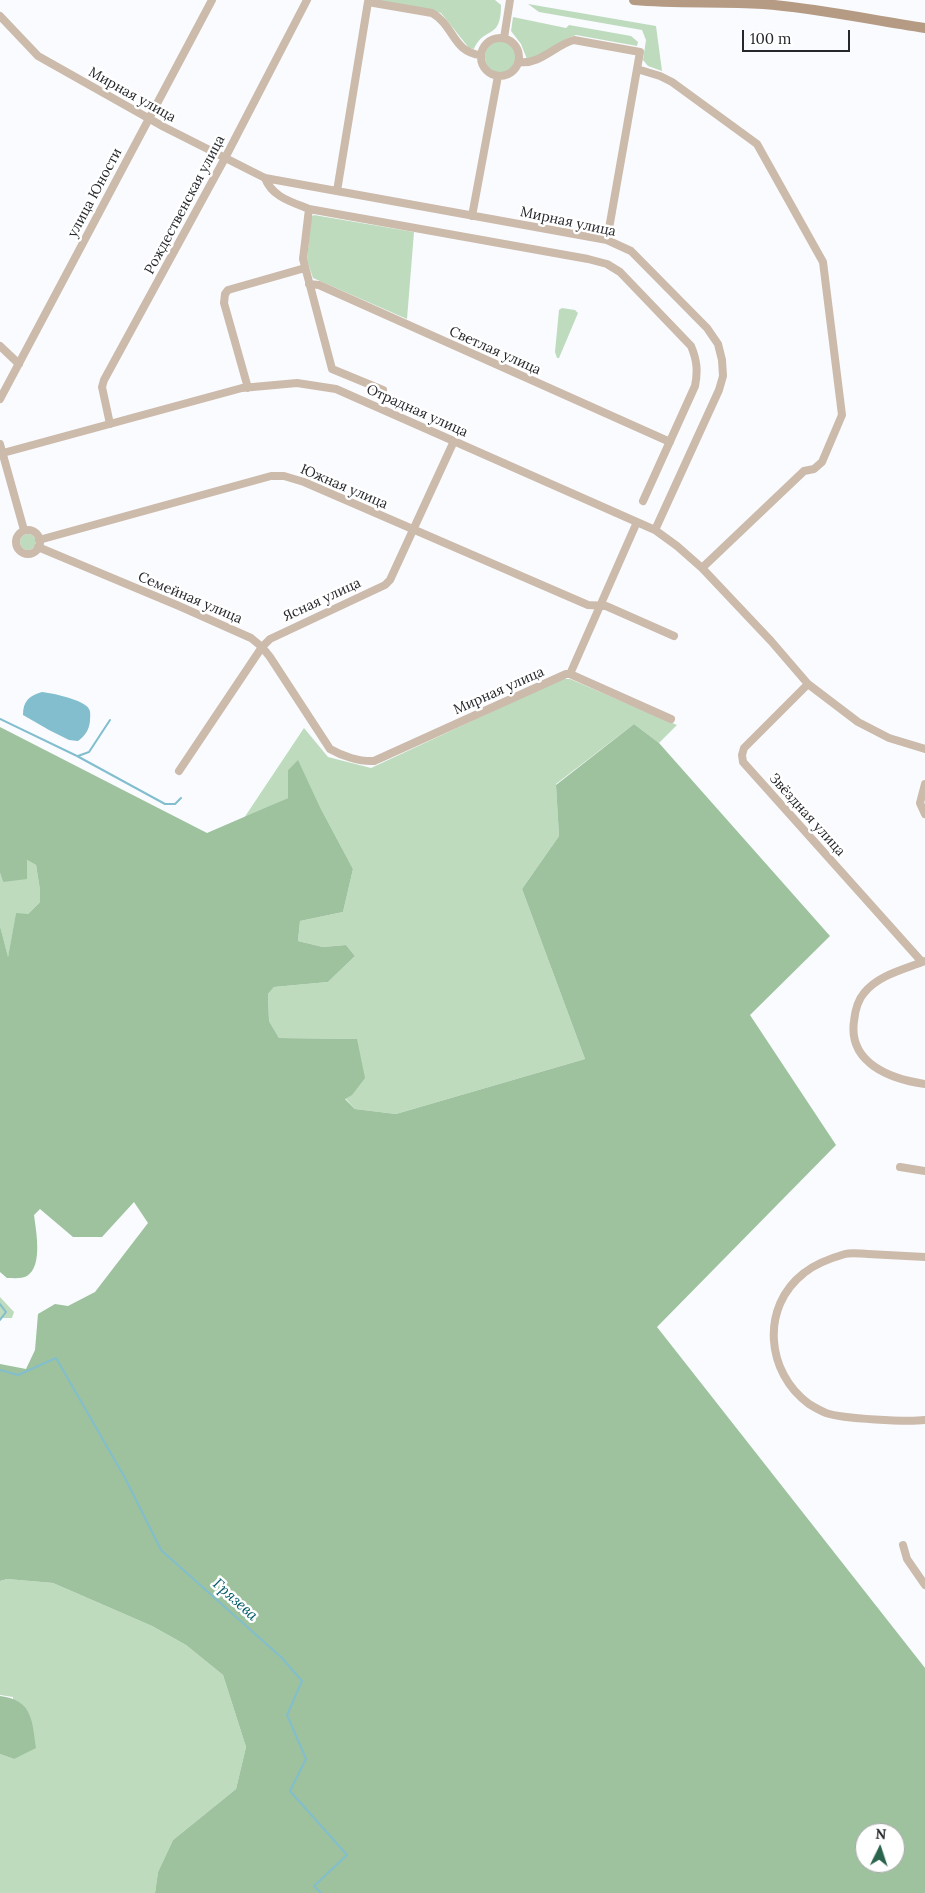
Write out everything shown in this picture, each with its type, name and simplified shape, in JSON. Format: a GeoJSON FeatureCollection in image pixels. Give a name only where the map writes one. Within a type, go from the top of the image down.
{"type":"FeatureCollection","features":[{"type":"Feature","properties":{"kind":"street","name":"улица Юности"},"geometry":{"type":"LineString","coordinates":[[0,399],[212,0]]}},
{"type":"Feature","properties":{"kind":"street","name":"Рождественская улица"},"geometry":{"type":"LineString","coordinates":[[110,424],[102,387],[104,380],[308,0]]}},
{"type":"Feature","properties":{"kind":"street"},"geometry":{"type":"LineString","coordinates":[[504,38],[510,0]]}},
{"type":"Feature","properties":{"kind":"street"},"geometry":{"type":"LineString","coordinates":[[634,0],[670,3],[726,1],[802,8],[925,28]]}},
{"type":"Feature","properties":{"kind":"street"},"geometry":{"type":"LineString","coordinates":[[337,191],[366,1],[437,16],[464,50],[470,54],[481,55]]}},
{"type":"Feature","properties":{"kind":"street","name":"Мирная улица"},"geometry":{"type":"LineString","coordinates":[[0,16],[38,56],[148,118],[264,178],[607,240],[631,251],[707,328],[718,344],[722,360],[723,376],[719,390],[655,530]]}},
{"type":"Feature","properties":{"kind":"street"},"geometry":{"type":"LineString","coordinates":[[504,38],[517,46],[520,54],[519,62],[511,73],[498,76],[487,70],[483,65],[481,55],[483,48],[490,40],[504,38]]}},
{"type":"Feature","properties":{"kind":"street"},"geometry":{"type":"LineString","coordinates":[[519,62],[534,62],[566,42],[574,40],[640,52],[607,240]]}},
{"type":"Feature","properties":{"kind":"street"},"geometry":{"type":"LineString","coordinates":[[637,69],[672,82],[756,144],[823,262],[831,320],[842,414],[822,462],[814,468],[804,471],[702,568]]}},
{"type":"Feature","properties":{"kind":"street"},"geometry":{"type":"LineString","coordinates":[[472,216],[498,76]]}},
{"type":"Feature","properties":{"kind":"street","name":"Мирная улица"},"geometry":{"type":"LineString","coordinates":[[264,178],[267,184],[280,197],[308,209],[588,259],[607,264],[620,272],[691,346],[698,373],[695,386],[643,501]]}},
{"type":"Feature","properties":{"kind":"street"},"geometry":{"type":"LineString","coordinates":[[308,209],[303,259],[332,370],[383,390]]}},
{"type":"Feature","properties":{"kind":"street"},"geometry":{"type":"LineString","coordinates":[[248,388],[224,303],[225,294],[228,290],[305,268]]}},
{"type":"Feature","properties":{"kind":"street","name":"Светлая улица"},"geometry":{"type":"LineString","coordinates":[[309,284],[319,285],[670,442]]}},
{"type":"Feature","properties":{"kind":"street"},"geometry":{"type":"LineString","coordinates":[[0,346],[19,364]]}},
{"type":"Feature","properties":{"kind":"street","name":"Отрадная улица"},"geometry":{"type":"LineString","coordinates":[[3,453],[248,388],[297,383],[336,389],[655,530],[702,568],[771,641],[808,684],[858,722],[889,738],[925,749]]}},
{"type":"Feature","properties":{"kind":"street","name":"Ясная улица"},"geometry":{"type":"LineString","coordinates":[[179,771],[262,647],[276,635],[385,585],[390,580],[454,441]]}},
{"type":"Feature","properties":{"kind":"street"},"geometry":{"type":"LineString","coordinates":[[0,444],[24,530]]}},
{"type":"Feature","properties":{"kind":"street","name":"Южная улица"},"geometry":{"type":"LineString","coordinates":[[39,543],[271,476],[284,476],[304,482],[588,605],[606,606],[674,636]]}},
{"type":"Feature","properties":{"kind":"street"},"geometry":{"type":"LineString","coordinates":[[637,522],[570,674],[671,719]]}},
{"type":"Feature","properties":{"kind":"street"},"geometry":{"type":"LineString","coordinates":[[24,530],[35,532],[39,543],[32,553],[28,554],[18,549],[16,538],[24,530]]}},
{"type":"Feature","properties":{"kind":"street","name":"Семейная улица"},"geometry":{"type":"LineString","coordinates":[[39,543],[251,638],[262,647],[303,708]]}},
{"type":"Feature","properties":{"kind":"street","name":"Мирная улица"},"geometry":{"type":"LineString","coordinates":[[303,708],[330,749],[336,753],[374,761],[557,678],[570,674]]}},
{"type":"Feature","properties":{"kind":"street","name":"Звёздная улица"},"geometry":{"type":"LineString","coordinates":[[808,684],[744,748],[743,762],[923,962]]}},
{"type":"Feature","properties":{"kind":"street"},"geometry":{"type":"LineString","coordinates":[[925,784],[920,803],[925,814]]}},
{"type":"Feature","properties":{"kind":"street"},"geometry":{"type":"LineString","coordinates":[[923,962],[881,979],[865,992],[858,1004],[853,1029],[854,1040],[859,1050],[864,1059],[874,1068],[890,1075],[925,1084]]}},
{"type":"Feature","properties":{"kind":"street"},"geometry":{"type":"LineString","coordinates":[[900,1167],[925,1171]]}},
{"type":"Feature","properties":{"kind":"street"},"geometry":{"type":"LineString","coordinates":[[925,1257],[847,1254],[823,1262],[803,1273],[786,1292],[777,1313],[773,1335],[775,1354],[781,1372],[792,1387],[809,1404],[827,1414],[859,1418],[925,1420]]}},
{"type":"Feature","properties":{"kind":"street"},"geometry":{"type":"LineString","coordinates":[[903,1545],[907,1559],[925,1585]]}},
{"type":"Feature","properties":{"kind":"green space"},"geometry":{"type":"Polygon","coordinates":[[[375,0],[495,0],[501,5],[498,24],[478,42],[474,49],[469,48],[441,13],[375,0]]]}},
{"type":"Feature","properties":{"kind":"green space"},"geometry":{"type":"Polygon","coordinates":[[[528,4],[656,26],[662,71],[648,66],[643,60],[646,40],[642,30],[539,12],[528,4]]]}},
{"type":"Feature","properties":{"kind":"green space"},"geometry":{"type":"Polygon","coordinates":[[[513,17],[566,28],[569,25],[631,36],[638,42],[637,46],[576,35],[533,59],[527,59],[521,44],[511,31],[513,17]]]}},
{"type":"Feature","properties":{"kind":"green space"},"geometry":{"type":"Polygon","coordinates":[[[501,41],[507,42],[512,46],[516,51],[516,63],[512,68],[507,72],[501,73],[495,72],[490,68],[486,63],[485,57],[486,51],[490,46],[495,42],[501,41]]]}},
{"type":"Feature","properties":{"kind":"green space"},"geometry":{"type":"Polygon","coordinates":[[[314,215],[414,232],[407,319],[313,278],[307,260],[311,217],[314,215]]]}},
{"type":"Feature","properties":{"kind":"green space"},"geometry":{"type":"Polygon","coordinates":[[[562,308],[575,310],[578,313],[559,358],[557,358],[555,352],[559,310],[562,308]]]}},
{"type":"Feature","properties":{"kind":"green space"},"geometry":{"type":"Polygon","coordinates":[[[28,534],[36,542],[28,550],[20,542],[28,534]]]}},
{"type":"Feature","properties":{"kind":"green space"},"geometry":{"type":"Polygon","coordinates":[[[562,679],[570,679],[677,725],[659,743],[634,724],[556,784],[559,836],[522,889],[585,1059],[396,1114],[355,1109],[345,1098],[357,1039],[279,1038],[269,1021],[268,994],[274,987],[328,982],[355,956],[346,945],[323,947],[298,941],[300,921],[343,912],[353,869],[298,761],[288,770],[288,798],[244,818],[304,728],[328,757],[371,768],[562,679]]]}},
{"type":"Feature","properties":{"kind":"green space"},"geometry":{"type":"Polygon","coordinates":[[[634,724],[659,743],[830,936],[750,1015],[836,1145],[657,1327],[925,1668],[925,1893],[155,1893],[158,1872],[173,1840],[236,1789],[246,1747],[223,1675],[186,1645],[152,1626],[53,1583],[7,1579],[0,1581],[0,1364],[26,1369],[35,1350],[38,1314],[55,1304],[68,1306],[95,1292],[148,1223],[134,1202],[102,1237],[73,1237],[40,1209],[34,1215],[37,1257],[32,1271],[23,1278],[7,1278],[0,1272],[0,926],[8,957],[16,913],[28,914],[40,902],[40,890],[36,865],[27,860],[27,879],[3,882],[0,873],[0,727],[207,833],[288,798],[288,770],[298,760],[321,809],[353,869],[343,912],[300,921],[298,941],[323,947],[346,945],[355,956],[328,982],[274,987],[268,994],[269,1021],[279,1038],[357,1039],[365,1078],[352,1095],[345,1099],[355,1109],[396,1114],[585,1059],[522,889],[559,836],[556,785],[634,724]]]}},
{"type":"Feature","properties":{"kind":"green space"},"geometry":{"type":"Polygon","coordinates":[[[27,860],[36,865],[40,902],[28,914],[16,914],[8,958],[0,926],[0,873],[3,882],[27,860]]]}},
{"type":"Feature","properties":{"kind":"green space"},"geometry":{"type":"Polygon","coordinates":[[[0,1297],[14,1312],[12,1318],[0,1318],[0,1297]]]}},
{"type":"Feature","properties":{"kind":"green space"},"geometry":{"type":"Polygon","coordinates":[[[7,1579],[53,1583],[152,1626],[186,1645],[223,1675],[246,1747],[236,1789],[173,1840],[158,1872],[155,1893],[0,1893],[0,1754],[14,1759],[13,1697],[0,1695],[0,1581],[7,1579]]]}},
{"type":"Feature","properties":{"kind":"green space"},"geometry":{"type":"Polygon","coordinates":[[[0,1696],[19,1702],[25,1707],[32,1721],[36,1748],[14,1759],[0,1754],[0,1696]]]}},
{"type":"Feature","properties":{"kind":"water"},"geometry":{"type":"Polygon","coordinates":[[[42,692],[75,700],[89,709],[89,727],[78,741],[69,740],[23,715],[24,706],[28,700],[42,692]]]}},
{"type":"Feature","properties":{"kind":"waterway"},"geometry":{"type":"LineString","coordinates":[[0,719],[77,756],[165,804],[175,804],[181,798]]}},
{"type":"Feature","properties":{"kind":"waterway"},"geometry":{"type":"LineString","coordinates":[[78,756],[89,752],[110,720]]}},
{"type":"Feature","properties":{"kind":"waterway","name":"Грязева"},"geometry":{"type":"LineString","coordinates":[[0,1304],[6,1312],[0,1320]]}},
{"type":"Feature","properties":{"kind":"waterway","name":"Грязева"},"geometry":{"type":"LineString","coordinates":[[0,1370],[18,1375],[56,1358],[125,1478],[161,1550],[282,1658],[302,1681],[287,1715],[306,1759],[290,1791],[347,1855],[314,1886],[321,1893]]}}]}
